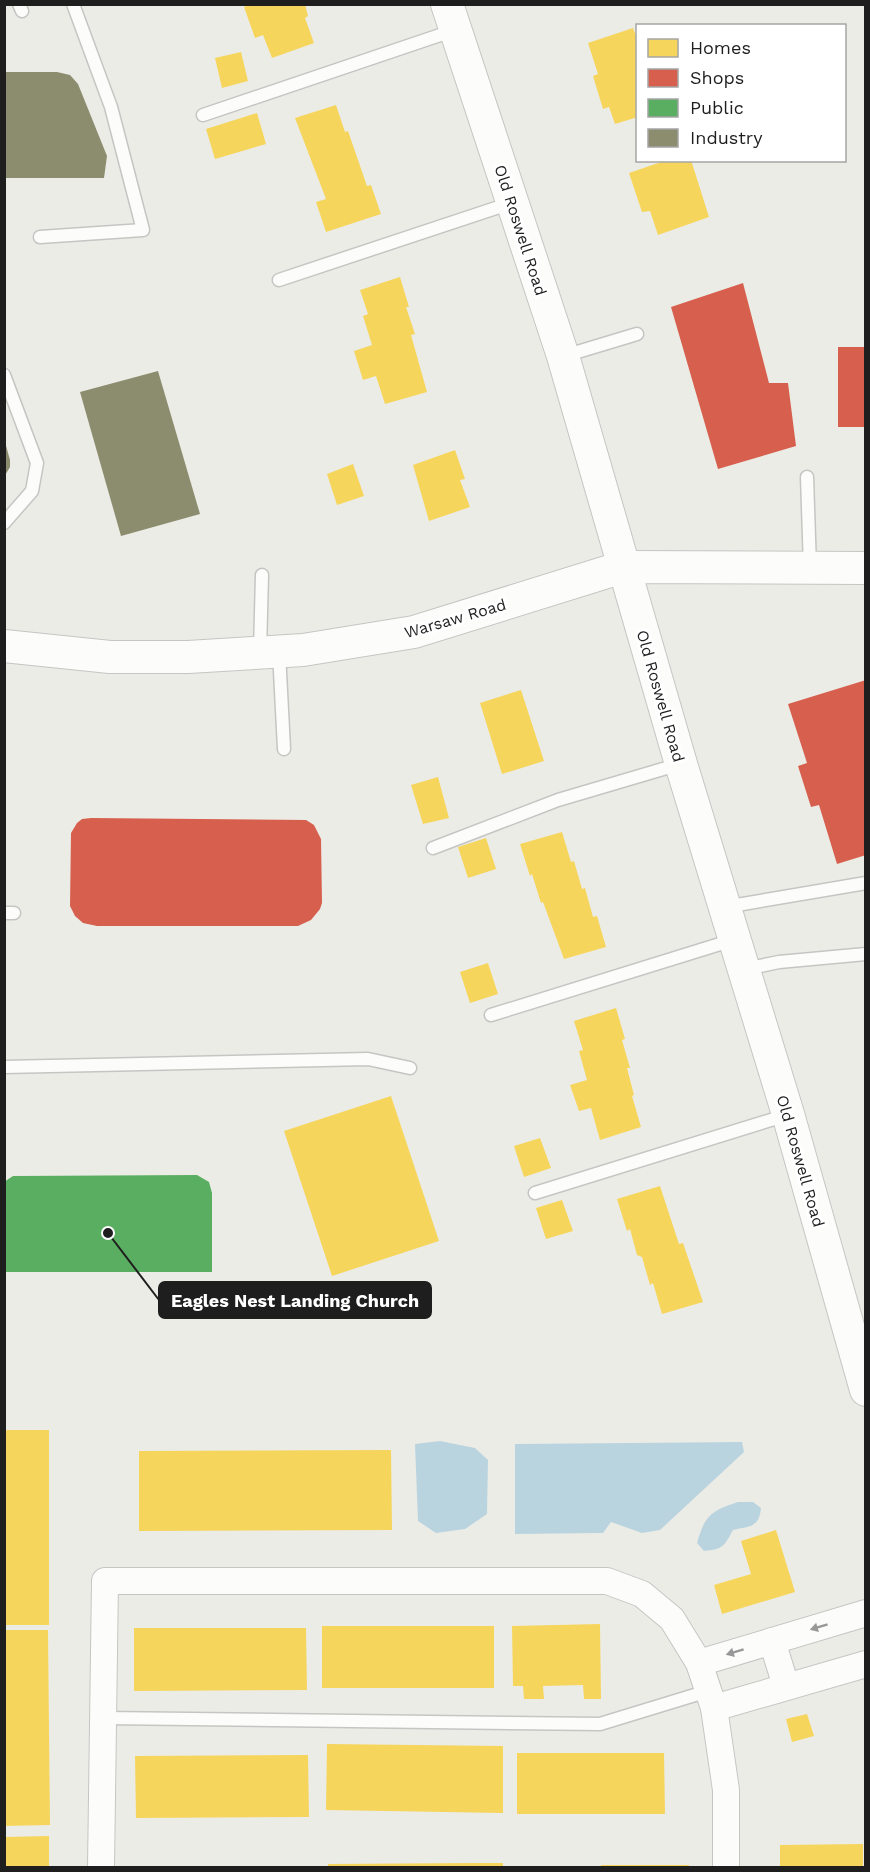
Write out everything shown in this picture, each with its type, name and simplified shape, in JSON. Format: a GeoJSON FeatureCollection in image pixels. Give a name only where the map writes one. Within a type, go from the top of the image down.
{"type":"FeatureCollection","features":[{"type":"Feature","properties":{"kind":"street","name":"Old Roswell Road"},"geometry":{"type":"LineString","coordinates":[[451,17],[563,356],[681,764],[788,1114],[864,1382]]}},
{"type":"Feature","properties":{"kind":"street","name":"Warsaw Road"},"geometry":{"type":"LineString","coordinates":[[4,646],[111,657],[188,657],[303,650],[414,632],[623,567],[866,568]]}},
{"type":"Feature","properties":{"kind":"street"},"geometry":{"type":"LineString","coordinates":[[101,1868],[105,1581],[607,1581],[642,1594],[672,1619],[699,1663],[711,1699],[726,1790],[726,1868]]}},
{"type":"Feature","properties":{"kind":"street"},"geometry":{"type":"LineString","coordinates":[[699,1663],[866,1613]]}},
{"type":"Feature","properties":{"kind":"street"},"geometry":{"type":"LineString","coordinates":[[772,1641],[786,1686]]}},
{"type":"Feature","properties":{"kind":"street"},"geometry":{"type":"LineString","coordinates":[[711,1699],[786,1686],[866,1664]]}},
{"type":"Feature","properties":{"kind":"lane"},"geometry":{"type":"LineString","coordinates":[[40,237],[143,230],[111,107],[73,4]]}},
{"type":"Feature","properties":{"kind":"lane"},"geometry":{"type":"LineString","coordinates":[[203,115],[451,17]]}},
{"type":"Feature","properties":{"kind":"lane"},"geometry":{"type":"LineString","coordinates":[[279,280],[512,202]]}},
{"type":"Feature","properties":{"kind":"lane"},"geometry":{"type":"LineString","coordinates":[[563,356],[637,334]]}},
{"type":"Feature","properties":{"kind":"lane"},"geometry":{"type":"LineString","coordinates":[[4,375],[37,463],[32,491],[4,524]]}},
{"type":"Feature","properties":{"kind":"lane"},"geometry":{"type":"LineString","coordinates":[[807,477],[810,569]]}},
{"type":"Feature","properties":{"kind":"lane"},"geometry":{"type":"LineString","coordinates":[[262,575],[284,749]]}},
{"type":"Feature","properties":{"kind":"lane"},"geometry":{"type":"LineString","coordinates":[[433,848],[558,800],[681,764]]}},
{"type":"Feature","properties":{"kind":"lane"},"geometry":{"type":"LineString","coordinates":[[725,907],[866,883]]}},
{"type":"Feature","properties":{"kind":"lane"},"geometry":{"type":"LineString","coordinates":[[491,1015],[734,939]]}},
{"type":"Feature","properties":{"kind":"lane"},"geometry":{"type":"LineString","coordinates":[[744,969],[779,962],[866,954]]}},
{"type":"Feature","properties":{"kind":"lane"},"geometry":{"type":"LineString","coordinates":[[4,1067],[368,1059],[410,1068]]}},
{"type":"Feature","properties":{"kind":"lane"},"geometry":{"type":"LineString","coordinates":[[535,1193],[788,1114]]}},
{"type":"Feature","properties":{"kind":"lane"},"geometry":{"type":"LineString","coordinates":[[103,1718],[600,1724],[711,1699]]}},
{"type":"Feature","properties":{"kind":"water"},"geometry":{"type":"Polygon","coordinates":[[[440,1441],[475,1448],[488,1460],[487,1514],[465,1529],[436,1533],[418,1521],[415,1444],[440,1441]]]}},
{"type":"Feature","properties":{"kind":"water"},"geometry":{"type":"Polygon","coordinates":[[[742,1442],[744,1452],[660,1530],[642,1533],[611,1522],[603,1533],[515,1534],[515,1444],[742,1442]]]}},
{"type":"Feature","properties":{"kind":"water"},"geometry":{"type":"Polygon","coordinates":[[[738,1502],[753,1502],[761,1508],[756,1523],[733,1530],[720,1548],[704,1551],[697,1543],[706,1520],[721,1508],[738,1502]]]}},
{"type":"Feature","properties":{"kind":"building: Homes"},"geometry":{"type":"Polygon","coordinates":[[[251,4],[305,4],[308,16],[305,18],[314,43],[272,58],[263,35],[255,38],[244,7],[251,4]]]}},
{"type":"Feature","properties":{"kind":"building: Homes"},"geometry":{"type":"Polygon","coordinates":[[[633,28],[636,36],[636,118],[615,124],[609,107],[603,109],[593,76],[598,74],[588,43],[633,28]]]}},
{"type":"Feature","properties":{"kind":"building: Homes"},"geometry":{"type":"Polygon","coordinates":[[[241,52],[248,81],[222,88],[215,58],[241,52]]]}},
{"type":"Feature","properties":{"kind":"building: Homes"},"geometry":{"type":"Polygon","coordinates":[[[336,105],[345,132],[348,131],[367,186],[371,185],[381,214],[326,232],[316,202],[326,199],[295,118],[336,105]]]}},
{"type":"Feature","properties":{"kind":"building: Homes"},"geometry":{"type":"Polygon","coordinates":[[[257,113],[266,144],[215,159],[206,129],[257,113]]]}},
{"type":"Feature","properties":{"kind":"building: Homes"},"geometry":{"type":"Polygon","coordinates":[[[661,162],[692,162],[709,217],[658,235],[650,211],[642,212],[629,173],[661,162]]]}},
{"type":"Feature","properties":{"kind":"building: Homes"},"geometry":{"type":"Polygon","coordinates":[[[400,277],[409,307],[406,307],[415,334],[411,335],[427,392],[385,404],[376,376],[363,380],[354,351],[372,345],[363,316],[368,314],[360,290],[400,277]]]}},
{"type":"Feature","properties":{"kind":"building: Homes"},"geometry":{"type":"Polygon","coordinates":[[[455,450],[465,479],[460,480],[470,507],[429,521],[413,465],[455,450]]]}},
{"type":"Feature","properties":{"kind":"building: Homes"},"geometry":{"type":"Polygon","coordinates":[[[353,464],[364,496],[337,505],[327,474],[353,464]]]}},
{"type":"Feature","properties":{"kind":"building: Homes"},"geometry":{"type":"Polygon","coordinates":[[[521,690],[544,761],[502,774],[480,703],[521,690]]]}},
{"type":"Feature","properties":{"kind":"building: Homes"},"geometry":{"type":"Polygon","coordinates":[[[438,777],[449,818],[423,824],[411,785],[438,777]]]}},
{"type":"Feature","properties":{"kind":"building: Homes"},"geometry":{"type":"Polygon","coordinates":[[[562,832],[582,889],[585,888],[593,917],[597,916],[606,947],[564,959],[532,874],[530,876],[520,844],[562,832]]]}},
{"type":"Feature","properties":{"kind":"building: Homes"},"geometry":{"type":"Polygon","coordinates":[[[486,838],[496,869],[468,878],[458,847],[486,838]]]}},
{"type":"Feature","properties":{"kind":"building: Homes"},"geometry":{"type":"Polygon","coordinates":[[[488,963],[498,994],[470,1003],[460,972],[488,963]]]}},
{"type":"Feature","properties":{"kind":"building: Homes"},"geometry":{"type":"Polygon","coordinates":[[[616,1008],[625,1039],[622,1040],[630,1068],[627,1068],[634,1095],[632,1096],[641,1127],[600,1140],[591,1108],[579,1111],[570,1085],[587,1080],[579,1051],[583,1050],[574,1021],[616,1008]]]}},
{"type":"Feature","properties":{"kind":"building: Homes"},"geometry":{"type":"Polygon","coordinates":[[[391,1096],[439,1241],[332,1276],[284,1131],[391,1096]]]}},
{"type":"Feature","properties":{"kind":"building: Homes"},"geometry":{"type":"Polygon","coordinates":[[[540,1138],[551,1168],[524,1177],[514,1146],[540,1138]]]}},
{"type":"Feature","properties":{"kind":"building: Homes"},"geometry":{"type":"Polygon","coordinates":[[[660,1186],[679,1244],[683,1243],[703,1302],[662,1314],[653,1283],[650,1285],[642,1257],[637,1255],[630,1229],[627,1231],[617,1199],[660,1186]]]}},
{"type":"Feature","properties":{"kind":"building: Homes"},"geometry":{"type":"Polygon","coordinates":[[[562,1200],[573,1231],[546,1239],[536,1208],[562,1200]]]}},
{"type":"Feature","properties":{"kind":"building: Homes"},"geometry":{"type":"Polygon","coordinates":[[[4,1430],[49,1430],[49,1625],[4,1625],[4,1430]]]}},
{"type":"Feature","properties":{"kind":"building: Homes"},"geometry":{"type":"Polygon","coordinates":[[[391,1450],[392,1530],[139,1531],[139,1451],[391,1450]]]}},
{"type":"Feature","properties":{"kind":"building: Homes"},"geometry":{"type":"Polygon","coordinates":[[[776,1530],[795,1592],[722,1614],[714,1585],[751,1574],[741,1541],[776,1530]]]}},
{"type":"Feature","properties":{"kind":"building: Homes"},"geometry":{"type":"Polygon","coordinates":[[[600,1624],[601,1699],[584,1699],[583,1685],[543,1686],[544,1699],[524,1699],[523,1686],[513,1686],[512,1626],[600,1624]]]}},
{"type":"Feature","properties":{"kind":"building: Homes"},"geometry":{"type":"Polygon","coordinates":[[[322,1626],[494,1626],[494,1688],[322,1688],[322,1626]]]}},
{"type":"Feature","properties":{"kind":"building: Homes"},"geometry":{"type":"Polygon","coordinates":[[[134,1628],[306,1628],[307,1690],[134,1691],[134,1628]]]}},
{"type":"Feature","properties":{"kind":"building: Homes"},"geometry":{"type":"Polygon","coordinates":[[[4,1630],[48,1630],[50,1825],[4,1826],[4,1630]]]}},
{"type":"Feature","properties":{"kind":"building: Homes"},"geometry":{"type":"Polygon","coordinates":[[[807,1714],[814,1736],[792,1742],[786,1719],[807,1714]]]}},
{"type":"Feature","properties":{"kind":"building: Homes"},"geometry":{"type":"Polygon","coordinates":[[[327,1744],[503,1746],[503,1813],[326,1810],[327,1744]]]}},
{"type":"Feature","properties":{"kind":"building: Homes"},"geometry":{"type":"Polygon","coordinates":[[[517,1753],[664,1753],[665,1814],[517,1814],[517,1753]]]}},
{"type":"Feature","properties":{"kind":"building: Homes"},"geometry":{"type":"Polygon","coordinates":[[[308,1755],[309,1817],[136,1818],[135,1756],[308,1755]]]}},
{"type":"Feature","properties":{"kind":"building: Homes"},"geometry":{"type":"Polygon","coordinates":[[[49,1836],[49,1868],[4,1868],[4,1837],[49,1836]]]}},
{"type":"Feature","properties":{"kind":"building: Homes"},"geometry":{"type":"Polygon","coordinates":[[[863,1844],[863,1868],[780,1868],[780,1845],[863,1844]]]}},
{"type":"Feature","properties":{"kind":"building: Homes"},"geometry":{"type":"Polygon","coordinates":[[[503,1863],[503,1868],[328,1868],[328,1864],[503,1863]]]}},
{"type":"Feature","properties":{"kind":"building: Homes"},"geometry":{"type":"Polygon","coordinates":[[[601,1865],[689,1865],[689,1868],[601,1868],[601,1865]]]}},
{"type":"Feature","properties":{"kind":"building: Shops"},"geometry":{"type":"Polygon","coordinates":[[[743,283],[769,383],[788,383],[796,446],[718,469],[671,307],[743,283]]]}},
{"type":"Feature","properties":{"kind":"building: Shops"},"geometry":{"type":"Polygon","coordinates":[[[838,347],[866,347],[866,427],[838,427],[838,347]]]}},
{"type":"Feature","properties":{"kind":"building: Shops"},"geometry":{"type":"Polygon","coordinates":[[[866,680],[866,855],[837,864],[819,805],[811,807],[798,766],[807,763],[788,704],[866,680]]]}},
{"type":"Feature","properties":{"kind":"building: Shops"},"geometry":{"type":"Polygon","coordinates":[[[82,819],[306,820],[314,825],[321,839],[322,903],[320,909],[311,920],[298,926],[97,926],[83,923],[75,916],[70,906],[71,833],[82,819]]]}},
{"type":"Feature","properties":{"kind":"building: Public"},"geometry":{"type":"Polygon","coordinates":[[[197,1175],[209,1182],[212,1193],[212,1272],[4,1272],[4,1182],[13,1176],[197,1175]]]}},
{"type":"Feature","properties":{"kind":"building: Industry"},"geometry":{"type":"Polygon","coordinates":[[[4,72],[57,72],[70,75],[78,84],[107,156],[104,178],[4,178],[4,72]]]}},
{"type":"Feature","properties":{"kind":"building: Industry"},"geometry":{"type":"Polygon","coordinates":[[[158,371],[200,514],[121,536],[80,392],[158,371]]]}},
{"type":"Feature","properties":{"kind":"building: Industry"},"geometry":{"type":"Polygon","coordinates":[[[5,442],[10,467],[4,477],[5,442]]]}},
{"type":"Feature","properties":{"kind":"place","name":"Eagles Nest Landing Church"},"geometry":{"type":"Point","coordinates":[108,1233]}}]}
